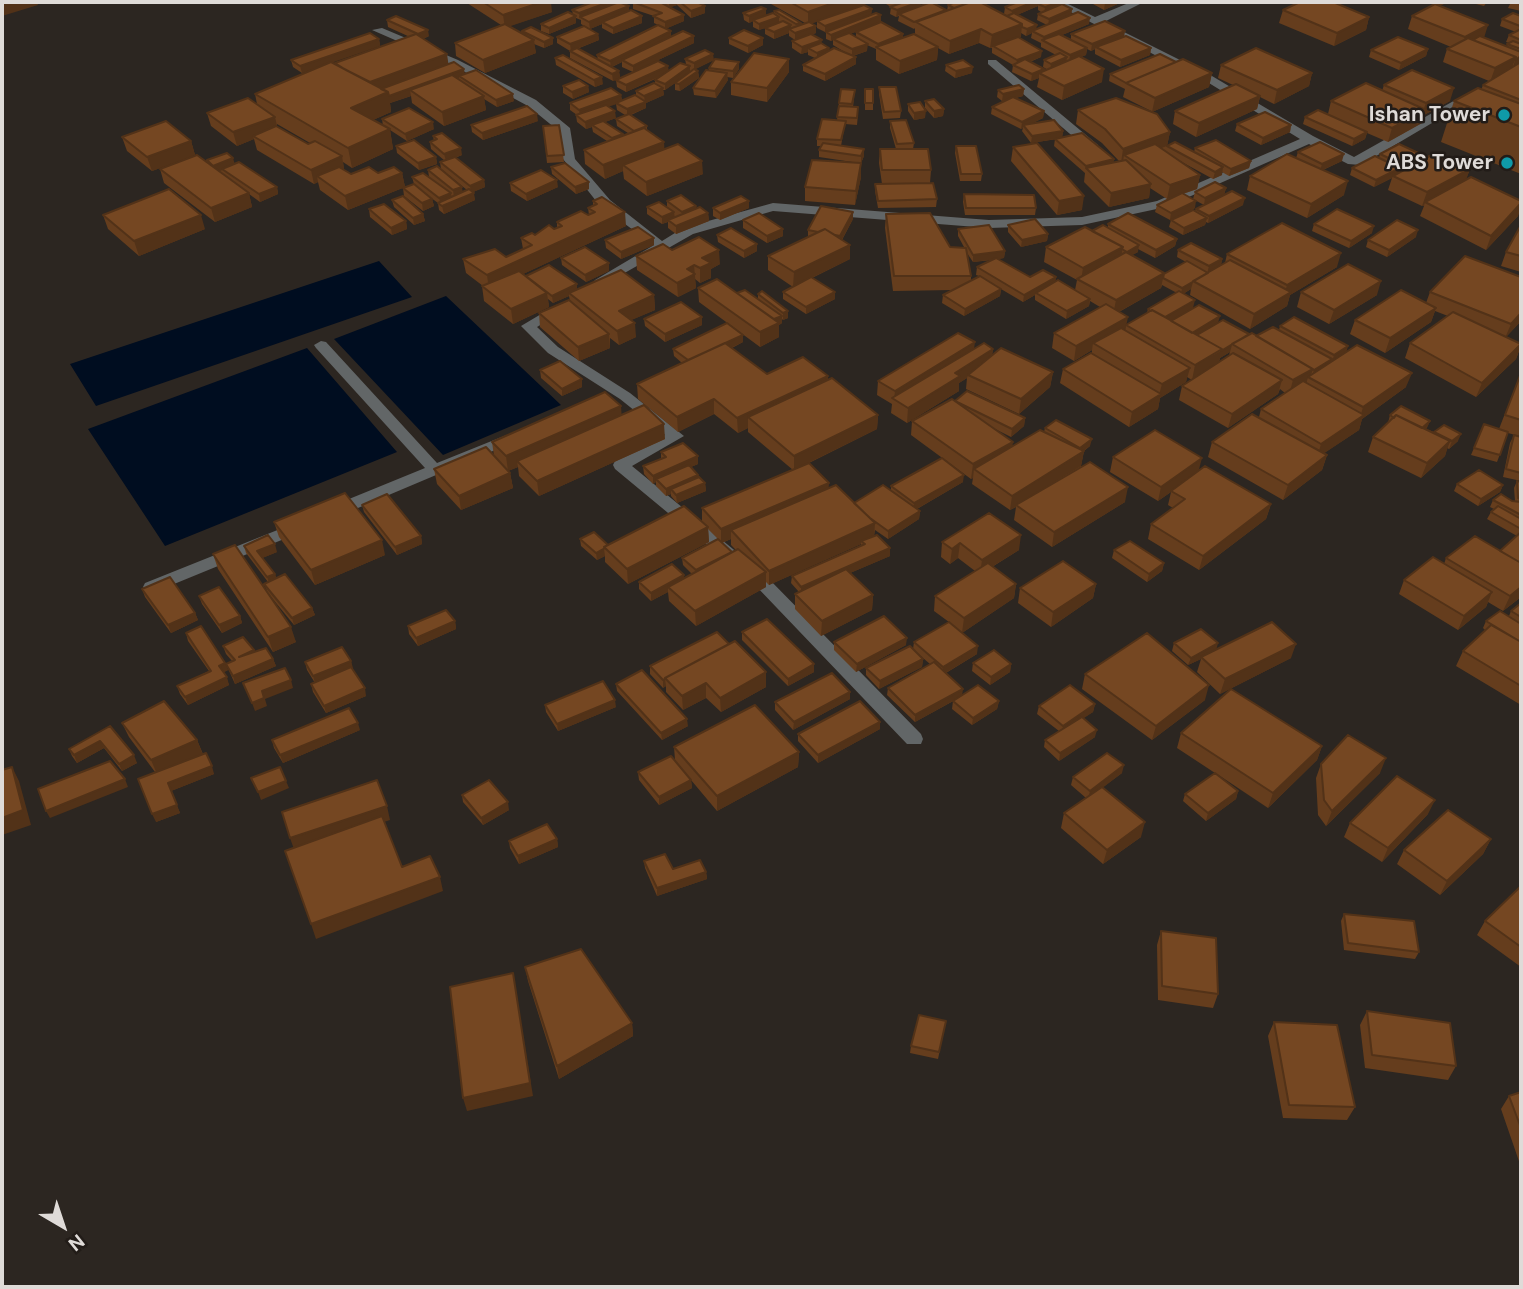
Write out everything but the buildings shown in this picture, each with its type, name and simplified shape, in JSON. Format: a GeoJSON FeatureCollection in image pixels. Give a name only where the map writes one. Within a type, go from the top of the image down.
{"type":"FeatureCollection","features":[{"type":"Feature","properties":{"kind":"street"},"geometry":{"type":"LineString","coordinates":[[1056,2],[1208,78],[1309,139],[1352,161],[1361,161],[1486,87]]}},
{"type":"Feature","properties":{"kind":"street"},"geometry":{"type":"LineString","coordinates":[[1094,22],[1139,2]]}},
{"type":"Feature","properties":{"kind":"street"},"geometry":{"type":"LineString","coordinates":[[378,30],[454,62],[532,103],[566,131],[569,159],[605,203],[662,246]]}},
{"type":"Feature","properties":{"kind":"street"},"geometry":{"type":"LineString","coordinates":[[992,62],[1108,160]]}},
{"type":"Feature","properties":{"kind":"street"},"geometry":{"type":"LineString","coordinates":[[914,739],[761,581],[621,465],[676,436],[620,393],[553,350],[528,326],[688,231],[773,206],[989,224],[1082,221],[1156,200],[1309,139]]}},
{"type":"Feature","properties":{"kind":"street"},"geometry":{"type":"LineString","coordinates":[[321,345],[435,470]]}},
{"type":"Feature","properties":{"kind":"street"},"geometry":{"type":"LineString","coordinates":[[596,403],[620,393]]}},
{"type":"Feature","properties":{"kind":"street"},"geometry":{"type":"LineString","coordinates":[[152,587],[534,429]]}},
{"type":"Feature","properties":{"kind":"water"},"geometry":{"type":"Polygon","coordinates":[[[379,261],[412,297],[96,406],[70,364],[379,261]]]}},
{"type":"Feature","properties":{"kind":"water"},"geometry":{"type":"Polygon","coordinates":[[[446,296],[561,405],[443,455],[334,339],[446,296]]]}},
{"type":"Feature","properties":{"kind":"water"},"geometry":{"type":"Polygon","coordinates":[[[307,348],[397,452],[165,546],[88,429],[307,348]]]}},
{"type":"Feature","properties":{"kind":"place","name":"Ishan Tower"},"geometry":{"type":"Point","coordinates":[1504,115]}},
{"type":"Feature","properties":{"kind":"place","name":"ABS Tower"},"geometry":{"type":"Point","coordinates":[1507,163]}}]}
